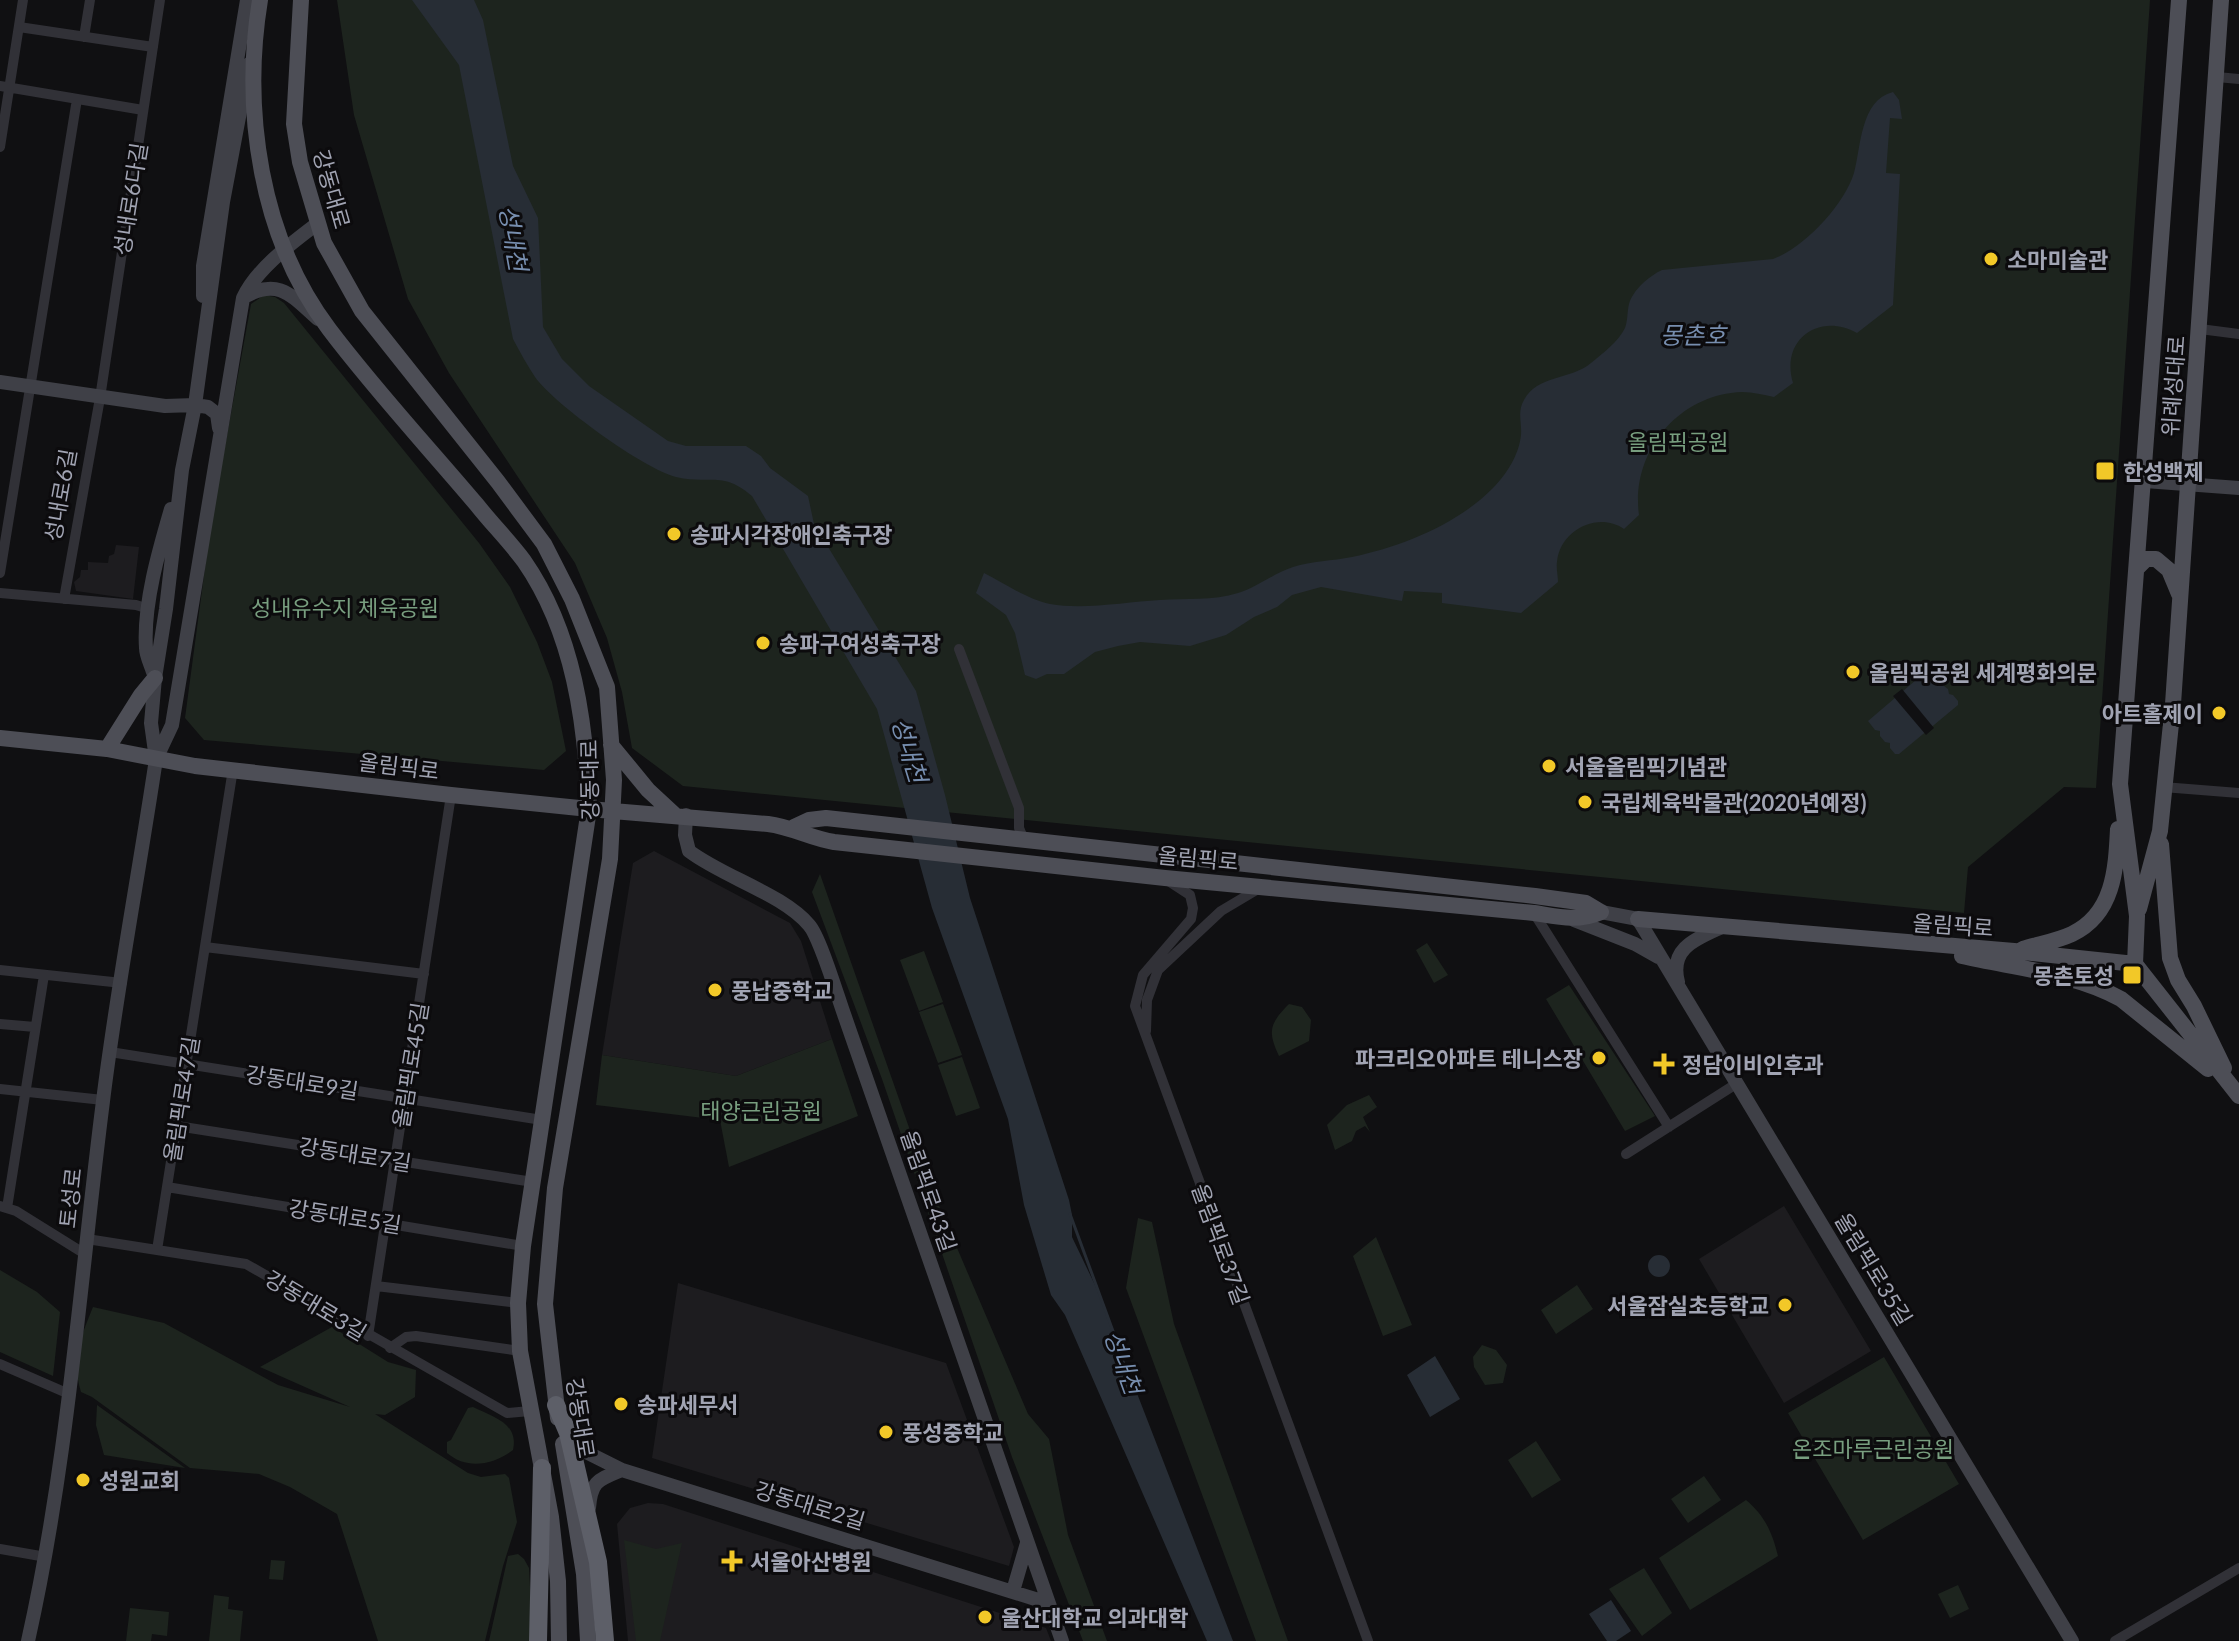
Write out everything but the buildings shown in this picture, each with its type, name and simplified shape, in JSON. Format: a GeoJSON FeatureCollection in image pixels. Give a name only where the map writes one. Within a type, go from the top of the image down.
{"type":"FeatureCollection","features":[{"type":"Feature","properties":{"kind":"highway"},"geometry":{"type":"LineString","coordinates":[[556,1405],[568,1433],[598,1562],[605,1641]]}},
{"type":"Feature","properties":{"kind":"highway"},"geometry":{"type":"LineString","coordinates":[[538,1641],[542,1468]]}},
{"type":"Feature","properties":{"kind":"main road","name":"강동대로"},"geometry":{"type":"LineString","coordinates":[[260,0],[253,45],[259,166],[273,220],[296,273],[327,327],[524,562],[551,611],[574,674],[587,747],[589,809],[523,1246],[518,1303],[520,1351],[551,1517],[558,1581],[559,1641]]}},
{"type":"Feature","properties":{"kind":"main road","name":"강동대로"},"geometry":{"type":"LineString","coordinates":[[301,0],[294,124],[324,243],[362,311],[544,544],[572,599],[607,687],[614,811],[610,859],[555,1188],[545,1304],[556,1405],[584,1574],[588,1641]]}},
{"type":"Feature","properties":{"kind":"main road","name":"위례성대로"},"geometry":{"type":"LineString","coordinates":[[2135,964],[2137,916],[2120,784],[2179,0]]}},
{"type":"Feature","properties":{"kind":"main road","name":"위례성대로"},"geometry":{"type":"LineString","coordinates":[[2137,916],[2160,831],[2173,704],[2221,0]]}},
{"type":"Feature","properties":{"kind":"main road"},"geometry":{"type":"LineString","coordinates":[[2137,568],[2146,559],[2156,559],[2169,570],[2181,600]]}},
{"type":"Feature","properties":{"kind":"main road"},"geometry":{"type":"LineString","coordinates":[[107,749],[155,678]]}},
{"type":"Feature","properties":{"kind":"main road","name":"올림픽로"},"geometry":{"type":"LineString","coordinates":[[0,738],[107,749],[156,759],[451,795],[794,827],[808,837],[834,842],[1165,878],[1534,913],[1574,920],[1601,912]]}},
{"type":"Feature","properties":{"kind":"main road"},"geometry":{"type":"LineString","coordinates":[[611,745],[648,790],[680,815]]}},
{"type":"Feature","properties":{"kind":"main road"},"geometry":{"type":"LineString","coordinates":[[2014,951],[2073,933],[2089,923],[2111,892],[2116,868],[2120,784]]}},
{"type":"Feature","properties":{"kind":"main road","name":"올림픽로"},"geometry":{"type":"LineString","coordinates":[[794,827],[809,820],[826,818],[1535,896],[1586,903],[1601,912]]}},
{"type":"Feature","properties":{"kind":"main road"},"geometry":{"type":"LineString","coordinates":[[2160,831],[2170,958],[2178,980],[2238,1094]]}},
{"type":"Feature","properties":{"kind":"main road","name":"올림픽로"},"geometry":{"type":"LineString","coordinates":[[1638,919],[2135,964]]}},
{"type":"Feature","properties":{"kind":"main road"},"geometry":{"type":"LineString","coordinates":[[1919,945],[2107,991],[2158,1028],[2238,1094]]}},
{"type":"Feature","properties":{"kind":"main road"},"geometry":{"type":"LineString","coordinates":[[2135,964],[2238,1094]]}},
{"type":"Feature","properties":{"kind":"street"},"geometry":{"type":"LineString","coordinates":[[0,147],[5,87],[23,0]]}},
{"type":"Feature","properties":{"kind":"street"},"geometry":{"type":"LineString","coordinates":[[84,37],[90,0]]}},
{"type":"Feature","properties":{"kind":"street","name":"성내로6다길"},"geometry":{"type":"LineString","coordinates":[[100,398],[160,0]]}},
{"type":"Feature","properties":{"kind":"street"},"geometry":{"type":"LineString","coordinates":[[202,349],[203,266],[247,0]]}},
{"type":"Feature","properties":{"kind":"street"},"geometry":{"type":"LineString","coordinates":[[19,27],[153,47]]}},
{"type":"Feature","properties":{"kind":"street","name":"강동대로"},"geometry":{"type":"LineString","coordinates":[[156,759],[151,723],[155,678],[182,470],[195,405],[223,202],[253,45]]}},
{"type":"Feature","properties":{"kind":"street"},"geometry":{"type":"LineString","coordinates":[[2217,77],[2239,79]]}},
{"type":"Feature","properties":{"kind":"street"},"geometry":{"type":"LineString","coordinates":[[5,87],[143,110]]}},
{"type":"Feature","properties":{"kind":"street","name":"성내로6길"},"geometry":{"type":"LineString","coordinates":[[0,573],[77,99]]}},
{"type":"Feature","properties":{"kind":"street"},"geometry":{"type":"LineString","coordinates":[[156,759],[172,725],[243,298],[248,286],[318,223]]}},
{"type":"Feature","properties":{"kind":"street"},"geometry":{"type":"LineString","coordinates":[[243,298],[266,287],[277,287],[327,327]]}},
{"type":"Feature","properties":{"kind":"street"},"geometry":{"type":"LineString","coordinates":[[2200,329],[2239,334]]}},
{"type":"Feature","properties":{"kind":"street"},"geometry":{"type":"LineString","coordinates":[[0,382],[165,406],[208,407],[217,414],[220,431]]}},
{"type":"Feature","properties":{"kind":"street","name":"성내로6길"},"geometry":{"type":"LineString","coordinates":[[64,599],[100,398]]}},
{"type":"Feature","properties":{"kind":"street"},"geometry":{"type":"LineString","coordinates":[[155,678],[146,649],[149,609],[156,562],[182,470]]}},
{"type":"Feature","properties":{"kind":"street"},"geometry":{"type":"LineString","coordinates":[[2145,481],[2239,488]]}},
{"type":"Feature","properties":{"kind":"street"},"geometry":{"type":"LineString","coordinates":[[0,593],[136,605],[149,609]]}},
{"type":"Feature","properties":{"kind":"street"},"geometry":{"type":"LineString","coordinates":[[959,649],[1019,808],[1020,839]]}},
{"type":"Feature","properties":{"kind":"street","name":"토성로"},"geometry":{"type":"LineString","coordinates":[[28,1641],[46,1557],[69,1394],[103,1100],[156,759]]}},
{"type":"Feature","properties":{"kind":"street","name":"올림픽로47길"},"geometry":{"type":"LineString","coordinates":[[157,1250],[233,769]]}},
{"type":"Feature","properties":{"kind":"street"},"geometry":{"type":"LineString","coordinates":[[2163,787],[2239,793]]}},
{"type":"Feature","properties":{"kind":"street","name":"올림픽로45길"},"geometry":{"type":"LineString","coordinates":[[368,1336],[451,795]]}},
{"type":"Feature","properties":{"kind":"street","name":"올림픽로43길"},"geometry":{"type":"LineString","coordinates":[[680,815],[689,851],[783,904],[810,926],[961,1346],[1062,1641]]}},
{"type":"Feature","properties":{"kind":"street"},"geometry":{"type":"LineString","coordinates":[[1146,1037],[1135,1006],[1143,975],[1191,919],[1193,908],[1190,895],[1165,878]]}},
{"type":"Feature","properties":{"kind":"street","name":"올림픽로37길"},"geometry":{"type":"LineString","coordinates":[[1262,886],[1221,911],[1158,970],[1147,1000],[1146,1037],[1368,1641]]}},
{"type":"Feature","properties":{"kind":"street","name":"올림픽로"},"geometry":{"type":"LineString","coordinates":[[1601,912],[1638,919]]}},
{"type":"Feature","properties":{"kind":"street"},"geometry":{"type":"LineString","coordinates":[[1534,913],[1669,1127]]}},
{"type":"Feature","properties":{"kind":"street","name":"올림픽로35길"},"geometry":{"type":"LineString","coordinates":[[1638,919],[2072,1641]]}},
{"type":"Feature","properties":{"kind":"street"},"geometry":{"type":"LineString","coordinates":[[1574,920],[1635,944],[1660,958]]}},
{"type":"Feature","properties":{"kind":"street"},"geometry":{"type":"LineString","coordinates":[[1680,991],[1674,968],[1682,951],[1692,940],[1722,927]]}},
{"type":"Feature","properties":{"kind":"street"},"geometry":{"type":"LineString","coordinates":[[205,947],[424,974]]}},
{"type":"Feature","properties":{"kind":"street"},"geometry":{"type":"LineString","coordinates":[[0,970],[122,983]]}},
{"type":"Feature","properties":{"kind":"street"},"geometry":{"type":"LineString","coordinates":[[44,975],[3,1207],[86,1246]]}},
{"type":"Feature","properties":{"kind":"street"},"geometry":{"type":"LineString","coordinates":[[0,1024],[35,1027]]}},
{"type":"Feature","properties":{"kind":"street","name":"강동대로9길"},"geometry":{"type":"LineString","coordinates":[[110,1052],[542,1120]]}},
{"type":"Feature","properties":{"kind":"street"},"geometry":{"type":"LineString","coordinates":[[1626,1154],[1736,1084]]}},
{"type":"Feature","properties":{"kind":"street"},"geometry":{"type":"LineString","coordinates":[[0,1089],[103,1100]]}},
{"type":"Feature","properties":{"kind":"street","name":"강동대로7길"},"geometry":{"type":"LineString","coordinates":[[177,1126],[533,1182]]}},
{"type":"Feature","properties":{"kind":"street","name":"강동대로5길"},"geometry":{"type":"LineString","coordinates":[[167,1187],[523,1246]]}},
{"type":"Feature","properties":{"kind":"street","name":"강동대로3길"},"geometry":{"type":"LineString","coordinates":[[86,1246],[157,1250],[246,1264],[507,1413],[530,1411]]}},
{"type":"Feature","properties":{"kind":"street"},"geometry":{"type":"LineString","coordinates":[[376,1286],[518,1303]]}},
{"type":"Feature","properties":{"kind":"street"},"geometry":{"type":"LineString","coordinates":[[390,1348],[406,1337],[416,1336],[520,1351]]}},
{"type":"Feature","properties":{"kind":"street"},"geometry":{"type":"LineString","coordinates":[[0,1364],[69,1394]]}},
{"type":"Feature","properties":{"kind":"street","name":"강동대로2길"},"geometry":{"type":"LineString","coordinates":[[568,1433],[584,1451],[622,1470],[1048,1603]]}},
{"type":"Feature","properties":{"kind":"street"},"geometry":{"type":"LineString","coordinates":[[588,1519],[590,1492],[596,1482],[622,1470]]}},
{"type":"Feature","properties":{"kind":"street"},"geometry":{"type":"LineString","coordinates":[[1013,1591],[1027,1543]]}},
{"type":"Feature","properties":{"kind":"street"},"geometry":{"type":"LineString","coordinates":[[0,1549],[46,1557]]}},
{"type":"Feature","properties":{"kind":"street"},"geometry":{"type":"LineString","coordinates":[[2115,1641],[2239,1568]]}},
{"type":"Feature","properties":{"kind":"shaded area"},"geometry":{"type":"Polygon","coordinates":[[[116,545],[139,547],[133,599],[76,591],[74,582],[80,577],[81,570],[88,570],[88,562],[108,563],[116,545]]]}},
{"type":"Feature","properties":{"kind":"shaded area","name":"풍납중학교"},"geometry":{"type":"Polygon","coordinates":[[[654,851],[790,923],[801,941],[832,1039],[736,1076],[602,1055],[633,863],[654,851]]]}},
{"type":"Feature","properties":{"kind":"shaded area","name":"서울잠실초등학교"},"geometry":{"type":"Polygon","coordinates":[[[1784,1206],[1871,1351],[1784,1403],[1699,1259],[1784,1206]]]}},
{"type":"Feature","properties":{"kind":"shaded area"},"geometry":{"type":"Polygon","coordinates":[[[678,1283],[946,1363],[1014,1547],[1009,1566],[652,1458],[678,1283]]]}},
{"type":"Feature","properties":{"kind":"shaded area","name":"서울아산병원"},"geometry":{"type":"Polygon","coordinates":[[[648,1503],[663,1504],[1046,1628],[1051,1641],[628,1641],[617,1524],[630,1508],[648,1503]]]}},
{"type":"Feature","properties":{"kind":"green space","name":"올림픽공원"},"geometry":{"type":"Polygon","coordinates":[[[337,0],[2150,0],[2096,788],[2064,787],[1968,867],[1964,913],[683,786],[632,748],[622,692],[607,638],[575,563],[449,373],[408,299],[354,115],[337,0]]]}},
{"type":"Feature","properties":{"kind":"green space","name":"성내유수지 체육공원"},"geometry":{"type":"Polygon","coordinates":[[[264,295],[284,303],[479,543],[510,587],[537,642],[552,682],[566,751],[544,770],[204,740],[185,718],[211,523],[251,304],[264,295]]]}},
{"type":"Feature","properties":{"kind":"green space"},"geometry":{"type":"Polygon","coordinates":[[[820,874],[925,1173],[1028,1414],[1049,1439],[1068,1535],[1107,1641],[1083,1641],[1012,1457],[882,1079],[812,892],[820,874]]]}},
{"type":"Feature","properties":{"kind":"green space"},"geometry":{"type":"Polygon","coordinates":[[[1427,943],[1448,975],[1434,983],[1416,950],[1427,943]]]}},
{"type":"Feature","properties":{"kind":"green space"},"geometry":{"type":"Polygon","coordinates":[[[924,951],[943,1002],[919,1011],[900,960],[924,951]]]}},
{"type":"Feature","properties":{"kind":"green space","name":"파크리오아파트 테니스장"},"geometry":{"type":"Polygon","coordinates":[[[1569,985],[1655,1116],[1625,1131],[1546,999],[1569,985]]]}},
{"type":"Feature","properties":{"kind":"green space"},"geometry":{"type":"Polygon","coordinates":[[[943,1004],[962,1055],[938,1063],[919,1012],[943,1004]]]}},
{"type":"Feature","properties":{"kind":"green space"},"geometry":{"type":"Polygon","coordinates":[[[1289,1004],[1302,1007],[1311,1020],[1309,1041],[1279,1056],[1272,1028],[1289,1004]]]}},
{"type":"Feature","properties":{"kind":"green space","name":"태양근린공원"},"geometry":{"type":"Polygon","coordinates":[[[832,1039],[858,1116],[729,1167],[720,1120],[596,1105],[602,1055],[736,1076],[832,1039]]]}},
{"type":"Feature","properties":{"kind":"green space"},"geometry":{"type":"Polygon","coordinates":[[[962,1057],[980,1108],[956,1116],[938,1065],[962,1057]]]}},
{"type":"Feature","properties":{"kind":"green space"},"geometry":{"type":"Polygon","coordinates":[[[1369,1095],[1377,1107],[1363,1117],[1370,1132],[1365,1126],[1356,1131],[1352,1141],[1335,1150],[1327,1125],[1347,1105],[1369,1095]]]}},
{"type":"Feature","properties":{"kind":"green space"},"geometry":{"type":"Polygon","coordinates":[[[1138,1218],[1152,1222],[1174,1324],[1288,1641],[1256,1641],[1126,1288],[1138,1218]]]}},
{"type":"Feature","properties":{"kind":"green space"},"geometry":{"type":"Polygon","coordinates":[[[1376,1237],[1412,1325],[1383,1336],[1353,1256],[1376,1237]]]}},
{"type":"Feature","properties":{"kind":"green space"},"geometry":{"type":"Polygon","coordinates":[[[0,1270],[37,1292],[60,1312],[53,1376],[0,1352],[0,1270]]]}},
{"type":"Feature","properties":{"kind":"green space"},"geometry":{"type":"Polygon","coordinates":[[[1577,1285],[1593,1309],[1556,1334],[1541,1310],[1577,1285]]]}},
{"type":"Feature","properties":{"kind":"green space"},"geometry":{"type":"Polygon","coordinates":[[[93,1307],[164,1323],[278,1385],[350,1407],[260,1367],[332,1327],[388,1362],[416,1370],[415,1397],[385,1415],[375,1414],[468,1473],[481,1477],[505,1474],[509,1478],[517,1522],[485,1641],[378,1641],[337,1514],[290,1487],[259,1474],[190,1468],[81,1392],[77,1359],[93,1307]]]}},
{"type":"Feature","properties":{"kind":"green space"},"geometry":{"type":"Polygon","coordinates":[[[1482,1345],[1496,1350],[1507,1365],[1503,1383],[1485,1385],[1474,1367],[1473,1357],[1482,1345]]]}},
{"type":"Feature","properties":{"kind":"green space","name":"온조마루근린공원"},"geometry":{"type":"Polygon","coordinates":[[[1884,1357],[1959,1484],[1863,1540],[1788,1413],[1884,1357]]]}},
{"type":"Feature","properties":{"kind":"green space"},"geometry":{"type":"Polygon","coordinates":[[[97,1405],[185,1468],[104,1455],[96,1425],[97,1405]]]}},
{"type":"Feature","properties":{"kind":"green space"},"geometry":{"type":"Polygon","coordinates":[[[473,1407],[508,1427],[514,1441],[513,1450],[480,1464],[463,1462],[447,1453],[447,1442],[468,1408],[473,1407]]]}},
{"type":"Feature","properties":{"kind":"green space"},"geometry":{"type":"Polygon","coordinates":[[[1536,1441],[1561,1480],[1532,1498],[1508,1460],[1536,1441]]]}},
{"type":"Feature","properties":{"kind":"green space"},"geometry":{"type":"Polygon","coordinates":[[[1704,1476],[1721,1500],[1688,1523],[1671,1499],[1704,1476]]]}},
{"type":"Feature","properties":{"kind":"green space"},"geometry":{"type":"Polygon","coordinates":[[[1746,1500],[1767,1525],[1778,1556],[1690,1610],[1659,1558],[1746,1500]]]}},
{"type":"Feature","properties":{"kind":"green space"},"geometry":{"type":"Polygon","coordinates":[[[624,1540],[656,1549],[682,1543],[660,1641],[636,1641],[624,1540]]]}},
{"type":"Feature","properties":{"kind":"green space"},"geometry":{"type":"Polygon","coordinates":[[[518,1554],[529,1568],[533,1641],[489,1641],[508,1556],[518,1554]]]}},
{"type":"Feature","properties":{"kind":"green space"},"geometry":{"type":"Polygon","coordinates":[[[271,1560],[285,1561],[283,1580],[269,1579],[271,1560]]]}},
{"type":"Feature","properties":{"kind":"green space"},"geometry":{"type":"Polygon","coordinates":[[[1644,1568],[1672,1613],[1642,1636],[1609,1589],[1644,1568]]]}},
{"type":"Feature","properties":{"kind":"green space"},"geometry":{"type":"Polygon","coordinates":[[[1958,1585],[1969,1609],[1950,1618],[1938,1594],[1958,1585]]]}},
{"type":"Feature","properties":{"kind":"green space"},"geometry":{"type":"Polygon","coordinates":[[[214,1595],[229,1597],[228,1609],[243,1611],[240,1641],[209,1641],[214,1595]]]}},
{"type":"Feature","properties":{"kind":"green space"},"geometry":{"type":"Polygon","coordinates":[[[130,1608],[169,1612],[167,1636],[152,1634],[151,1641],[126,1641],[130,1608]]]}},
{"type":"Feature","properties":{"kind":"water","name":"성내천"},"geometry":{"type":"Polygon","coordinates":[[[412,0],[474,0],[483,20],[513,166],[538,218],[543,327],[562,359],[589,386],[668,441],[686,446],[746,446],[808,496],[814,524],[916,691],[970,898],[1069,1200],[1072,1237],[1095,1285],[1233,1641],[1207,1641],[1065,1315],[1051,1295],[1024,1205],[1008,1119],[932,908],[877,709],[752,496],[732,483],[676,477],[643,462],[580,418],[535,377],[513,339],[459,65],[412,0]]]}},
{"type":"Feature","properties":{"kind":"water","name":"몽촌호"},"geometry":{"type":"Polygon","coordinates":[[[1893,92],[1899,100],[1902,119],[1890,118],[1886,173],[1900,174],[1893,305],[1857,333],[1843,327],[1829,326],[1806,334],[1792,354],[1790,368],[1793,383],[1774,397],[1748,392],[1731,393],[1691,407],[1674,420],[1649,453],[1638,493],[1639,515],[1624,529],[1603,522],[1592,523],[1573,533],[1560,551],[1558,582],[1521,613],[1442,603],[1442,593],[1404,591],[1402,601],[1321,587],[1292,595],[1277,607],[1226,635],[1190,646],[1140,642],[1095,652],[1064,674],[1047,674],[1036,679],[1025,675],[1015,633],[1006,615],[976,593],[984,573],[1033,599],[1063,606],[1229,596],[1293,567],[1390,547],[1428,532],[1463,513],[1493,488],[1511,464],[1520,442],[1521,409],[1530,392],[1537,386],[1583,368],[1610,347],[1625,328],[1631,299],[1647,280],[1662,270],[1773,259],[1810,235],[1832,211],[1849,185],[1868,115],[1882,97],[1893,92]]]}},
{"type":"Feature","properties":{"kind":"water"},"geometry":{"type":"Polygon","coordinates":[[[1930,668],[1958,701],[1958,705],[1899,754],[1895,754],[1890,743],[1885,742],[1880,731],[1875,730],[1868,721],[1930,668]]]}},
{"type":"Feature","properties":{"kind":"water"},"geometry":{"type":"Polygon","coordinates":[[[1659,1255],[1667,1258],[1670,1266],[1667,1274],[1659,1277],[1651,1274],[1648,1266],[1651,1258],[1659,1255]]]}},
{"type":"Feature","properties":{"kind":"water"},"geometry":{"type":"Polygon","coordinates":[[[1435,1356],[1460,1399],[1430,1417],[1407,1375],[1435,1356]]]}},
{"type":"Feature","properties":{"kind":"water"},"geometry":{"type":"Polygon","coordinates":[[[1611,1600],[1631,1631],[1616,1641],[1607,1641],[1589,1614],[1611,1600]]]}},
{"type":"Feature","properties":{"kind":"pier"},"geometry":{"type":"Polygon","coordinates":[[[1902,689],[1934,728],[1926,735],[1893,696],[1902,689]]]}},
{"type":"Feature","properties":{"kind":"waterway","name":"성내천"},"geometry":{"type":"LineString","coordinates":[[1070,1214],[1117,1342]]}},
{"type":"Feature","properties":{"kind":"place","name":"소마미술관"},"geometry":{"type":"Point","coordinates":[1991,259]}},
{"type":"Feature","properties":{"kind":"place","name":"한성백제"},"geometry":{"type":"Point","coordinates":[2105,471]}},
{"type":"Feature","properties":{"kind":"place","name":"송파시각장애인축구장"},"geometry":{"type":"Point","coordinates":[674,534]}},
{"type":"Feature","properties":{"kind":"place","name":"송파구여성축구장"},"geometry":{"type":"Point","coordinates":[763,643]}},
{"type":"Feature","properties":{"kind":"place","name":"올림픽공원 세계평화의문"},"geometry":{"type":"Point","coordinates":[1853,672]}},
{"type":"Feature","properties":{"kind":"place","name":"아트홀제이"},"geometry":{"type":"Point","coordinates":[2219,713]}},
{"type":"Feature","properties":{"kind":"place","name":"서울올림픽기념관"},"geometry":{"type":"Point","coordinates":[1549,766]}},
{"type":"Feature","properties":{"kind":"place","name":"국립체육박물관(2020년예정)"},"geometry":{"type":"Point","coordinates":[1585,802]}},
{"type":"Feature","properties":{"kind":"place","name":"몽촌토성"},"geometry":{"type":"Point","coordinates":[2132,975]}},
{"type":"Feature","properties":{"kind":"place","name":"풍납중학교"},"geometry":{"type":"Point","coordinates":[715,990]}},
{"type":"Feature","properties":{"kind":"place","name":"파크리오아파트 테니스장"},"geometry":{"type":"Point","coordinates":[1599,1058]}},
{"type":"Feature","properties":{"kind":"place","name":"정담이비인후과"},"geometry":{"type":"Point","coordinates":[1664,1064]}},
{"type":"Feature","properties":{"kind":"place","name":"서울잠실초등학교"},"geometry":{"type":"Point","coordinates":[1785,1305]}},
{"type":"Feature","properties":{"kind":"place","name":"송파세무서"},"geometry":{"type":"Point","coordinates":[621,1404]}},
{"type":"Feature","properties":{"kind":"place","name":"풍성중학교"},"geometry":{"type":"Point","coordinates":[886,1432]}},
{"type":"Feature","properties":{"kind":"place","name":"성원교회"},"geometry":{"type":"Point","coordinates":[83,1480]}},
{"type":"Feature","properties":{"kind":"place","name":"서울아산병원"},"geometry":{"type":"Point","coordinates":[732,1561]}},
{"type":"Feature","properties":{"kind":"place","name":"울산대학교 의과대학"},"geometry":{"type":"Point","coordinates":[985,1617]}}]}
